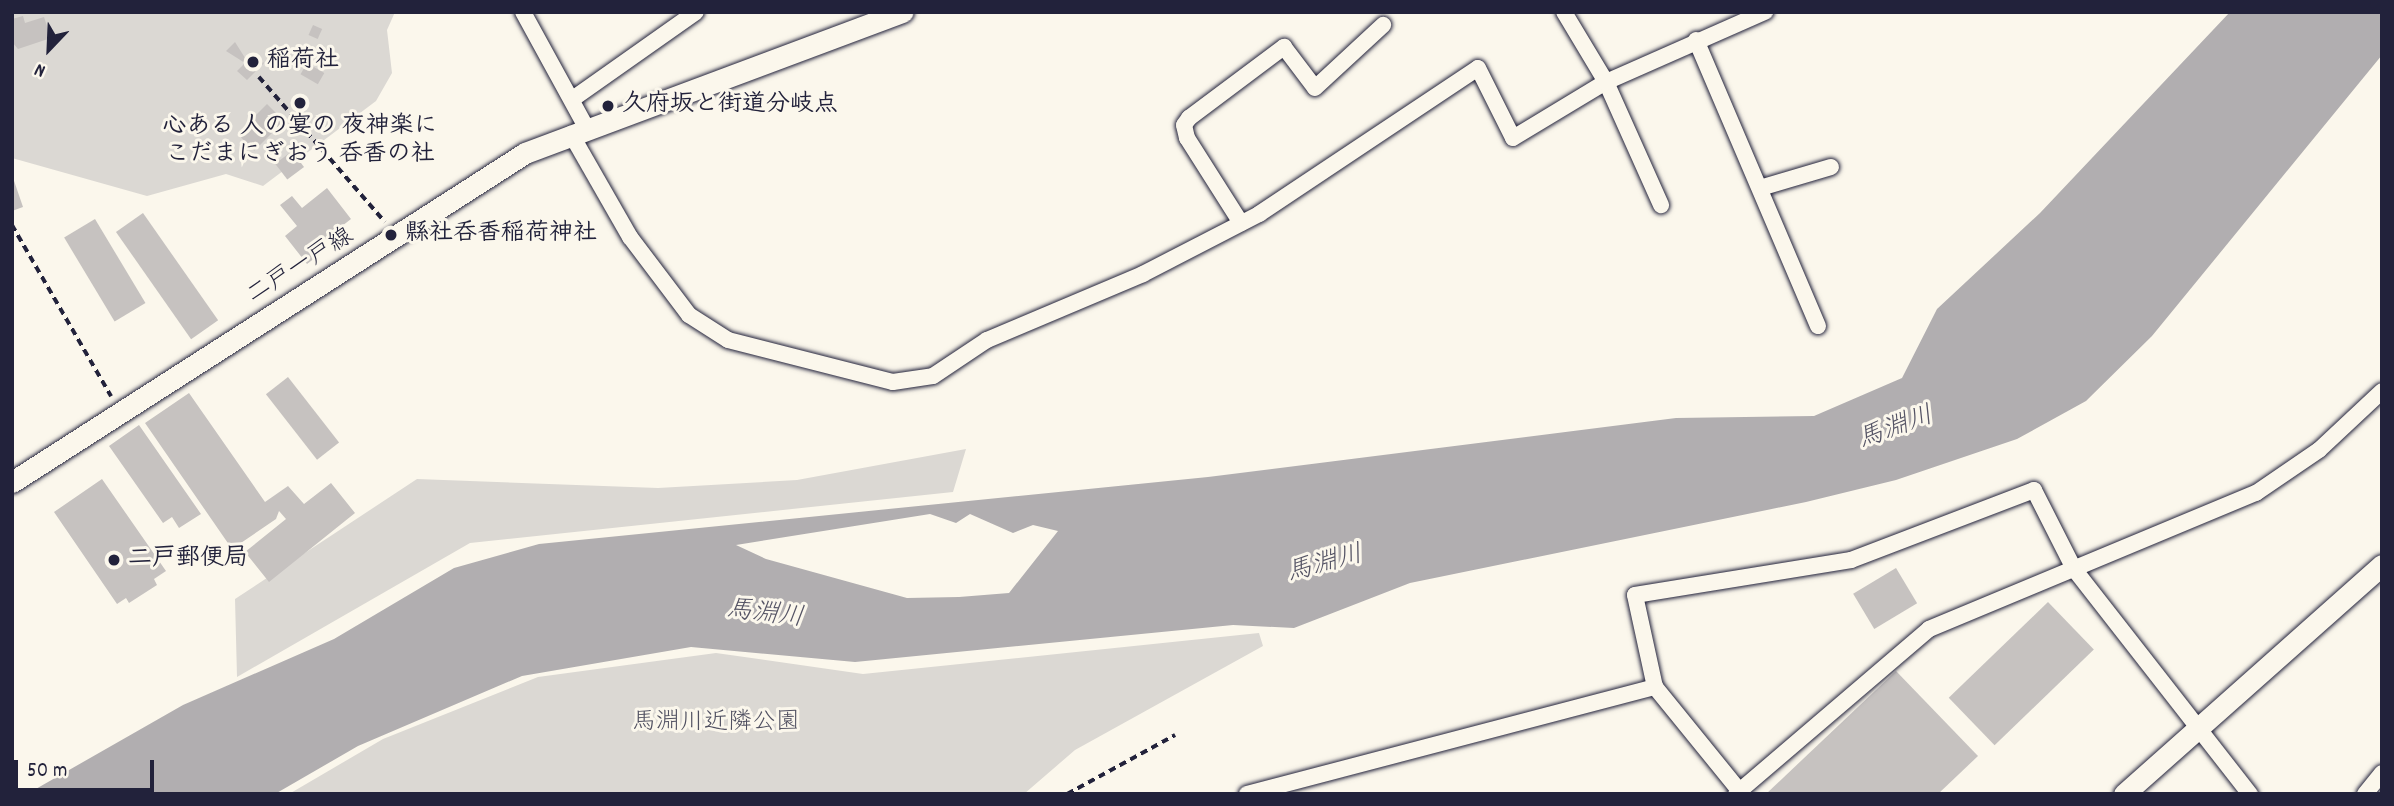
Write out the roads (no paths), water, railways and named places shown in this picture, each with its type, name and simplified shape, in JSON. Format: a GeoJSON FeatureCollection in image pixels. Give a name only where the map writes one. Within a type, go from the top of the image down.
{"type":"FeatureCollection","features":[{"type":"Feature","properties":{"kind":"main road","name":"二戸一戸線"},"geometry":{"type":"LineString","coordinates":[[12,482],[525,153],[578,130],[717,84],[903,12]]}},
{"type":"Feature","properties":{"kind":"main road"},"geometry":{"type":"LineString","coordinates":[[2124,794],[2382,565]]}},
{"type":"Feature","properties":{"kind":"street"},"geometry":{"type":"LineString","coordinates":[[523,12],[574,98],[578,130],[630,237],[690,315],[728,340],[893,382],[933,376],[987,340],[1143,274],[1241,223],[1478,68],[1513,138],[1606,82],[1696,40],[1765,12]]}},
{"type":"Feature","properties":{"kind":"street"},"geometry":{"type":"LineString","coordinates":[[574,98],[696,12]]}},
{"type":"Feature","properties":{"kind":"street"},"geometry":{"type":"LineString","coordinates":[[1564,12],[1606,82],[1661,205]]}},
{"type":"Feature","properties":{"kind":"street"},"geometry":{"type":"LineString","coordinates":[[1241,223],[1187,138],[1184,125],[1189,118],[1284,47],[1315,88],[1383,25]]}},
{"type":"Feature","properties":{"kind":"street"},"geometry":{"type":"LineString","coordinates":[[1696,40],[1818,326]]}},
{"type":"Feature","properties":{"kind":"street"},"geometry":{"type":"LineString","coordinates":[[1760,188],[1831,167]]}},
{"type":"Feature","properties":{"kind":"street"},"geometry":{"type":"LineString","coordinates":[[2250,794],[2074,569],[2035,490],[1851,560],[1635,596],[1655,687],[1740,793],[1928,629],[2074,569],[2256,493],[2319,450],[2382,391]]}},
{"type":"Feature","properties":{"kind":"street"},"geometry":{"type":"LineString","coordinates":[[1247,794],[1655,687]]}},
{"type":"Feature","properties":{"kind":"street"},"geometry":{"type":"LineString","coordinates":[[2365,794],[2382,773]]}},
{"type":"Feature","properties":{"kind":"water","name":"馬淵川"},"geometry":{"type":"Polygon","coordinates":[[[2230,12],[2382,12],[2382,55],[2152,336],[2086,401],[2017,439],[1896,480],[1806,502],[1410,583],[1294,628],[1233,625],[855,662],[691,647],[522,676],[358,746],[275,794],[27,794],[183,705],[334,639],[454,568],[539,544],[1208,477],[1676,418],[1814,416],[1902,378],[1937,309],[2040,213],[2230,12]],[[930,514],[736,545],[766,559],[907,598],[959,597],[1009,593],[1058,531],[1033,525],[1013,533],[970,514],[956,523],[930,514]]]}},
{"type":"Feature","properties":{"kind":"place","name":"稲荷社"},"geometry":{"type":"Point","coordinates":[253,62]}},
{"type":"Feature","properties":{"kind":"place","name":"心ある 人の宴の 夜神楽に こだまにぎおう 呑香の社"},"geometry":{"type":"Point","coordinates":[300,103]}},
{"type":"Feature","properties":{"kind":"place","name":"久府坂と街道分岐点"},"geometry":{"type":"Point","coordinates":[608,106]}},
{"type":"Feature","properties":{"kind":"place","name":"縣社呑香稲荷神社"},"geometry":{"type":"Point","coordinates":[391,235]}},
{"type":"Feature","properties":{"kind":"place","name":"二戸郵便局"},"geometry":{"type":"Point","coordinates":[114,560]}},
{"type":"Feature","properties":{"kind":"park label","name":"馬淵川近隣公園"},"geometry":{"type":"Point","coordinates":[716,724]}}]}
